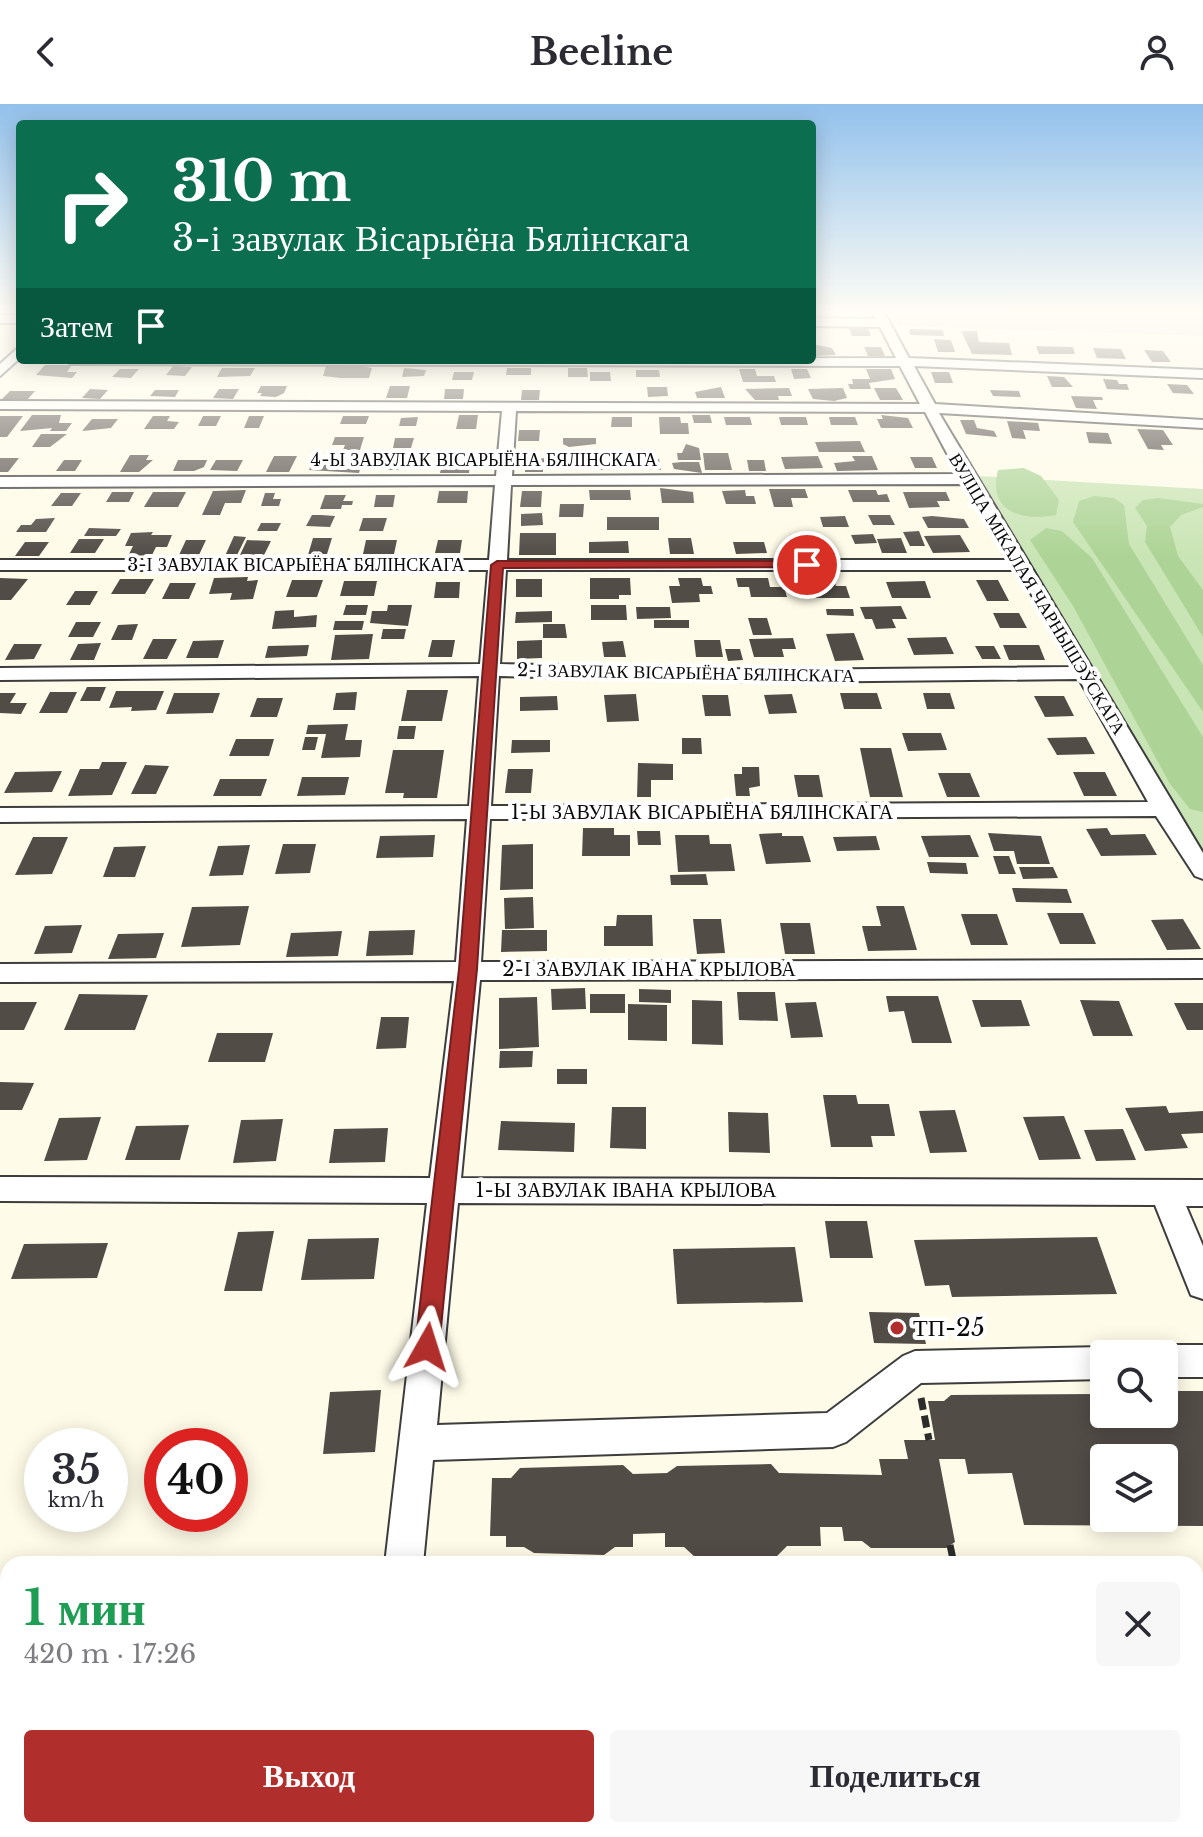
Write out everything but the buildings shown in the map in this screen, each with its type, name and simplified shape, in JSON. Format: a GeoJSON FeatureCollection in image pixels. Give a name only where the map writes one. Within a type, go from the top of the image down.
{"type":"FeatureCollection","features":[{"type":"Feature","properties":{"kind":"street","name":"ВУЛІЦА МІКАЛАЯ ЧАРНЫШЭЎСКАГА"},"geometry":{"type":"LineString","coordinates":[[922,395],[968,479],[1024,565],[1163,809],[1203,871]]}},
{"type":"Feature","properties":{"kind":"street"},"geometry":{"type":"LineString","coordinates":[[0,405],[929,408],[1203,424]]}},
{"type":"Feature","properties":{"kind":"street"},"geometry":{"type":"LineString","coordinates":[[405,1556],[468,969],[509,407]]}},
{"type":"Feature","properties":{"kind":"street","name":"4-Ы ЗАВУЛАК ВІСАРЫЁНА БЯЛІНСКАГА"},"geometry":{"type":"LineString","coordinates":[[0,482],[968,479]]}},
{"type":"Feature","properties":{"kind":"street","name":"3-І ЗАВУЛАК ВІСАРЫЁНА БЯЛІНСКАГА"},"geometry":{"type":"LineString","coordinates":[[0,565],[1024,565]]}},
{"type":"Feature","properties":{"kind":"street","name":"2-І ЗАВУЛАК ВІСАРЫЁНА БЯЛІНСКАГА"},"geometry":{"type":"LineString","coordinates":[[0,674],[490,670],[777,676],[1085,673]]}},
{"type":"Feature","properties":{"kind":"street","name":"1-Ы ЗАВУЛАК ВІСАРЫЁНА БЯЛІНСКАГА"},"geometry":{"type":"LineString","coordinates":[[0,815],[1163,809]]}},
{"type":"Feature","properties":{"kind":"street","name":"2-І ЗАВУЛАК ІВАНА КРЫЛОВА"},"geometry":{"type":"LineString","coordinates":[[0,973],[468,969],[1203,969]]}},
{"type":"Feature","properties":{"kind":"street","name":"1-Ы ЗАВУЛАК ІВАНА КРЫЛОВА"},"geometry":{"type":"LineString","coordinates":[[0,1189],[444,1188],[1203,1193]]}},
{"type":"Feature","properties":{"kind":"street"},"geometry":{"type":"LineString","coordinates":[[1166,1194],[1203,1285]]}},
{"type":"Feature","properties":{"kind":"street"},"geometry":{"type":"LineString","coordinates":[[1178,1361],[1203,1361]]}},
{"type":"Feature","properties":{"kind":"street"},"geometry":{"type":"LineString","coordinates":[[417,1443],[833,1430],[915,1367],[1090,1363]]}},
{"type":"Feature","properties":{"kind":"path"},"geometry":{"type":"LineString","coordinates":[[915,1367],[929,1440]]}},
{"type":"Feature","properties":{"kind":"path"},"geometry":{"type":"LineString","coordinates":[[950,1545],[952,1556]]}},
{"type":"Feature","properties":{"kind":"green space"},"geometry":{"type":"Polygon","coordinates":[[[1024,468],[1041,476],[1059,500],[1056,515],[1020,515],[1003,505],[996,485],[998,470],[1024,468]]]}},
{"type":"Feature","properties":{"kind":"green space"},"geometry":{"type":"Polygon","coordinates":[[[979,476],[1203,489],[1203,851],[979,476]]]}},
{"type":"Feature","properties":{"kind":"green space"},"geometry":{"type":"Polygon","coordinates":[[[1094,496],[1114,498],[1124,505],[1129,544],[1203,665],[1203,712],[1073,522],[1079,501],[1094,496]]]}},
{"type":"Feature","properties":{"kind":"green space"},"geometry":{"type":"Polygon","coordinates":[[[1158,498],[1203,504],[1203,507],[1181,515],[1170,527],[1178,556],[1203,590],[1203,637],[1145,542],[1147,526],[1135,508],[1143,500],[1158,498]]]}},
{"type":"Feature","properties":{"kind":"green space"},"geometry":{"type":"Polygon","coordinates":[[[1046,528],[1062,531],[1092,558],[1203,737],[1203,812],[1190,809],[1170,784],[1073,606],[1030,540],[1046,528]]]}},
{"type":"Feature","properties":{"kind":"place","name":"ТП-25"},"geometry":{"type":"Point","coordinates":[897,1328]}},
{"type":"Feature","properties":{"kind":"route"},"geometry":{"type":"LineString","coordinates":[[427,1347],[468,969],[497,565],[807,565]]}}]}
